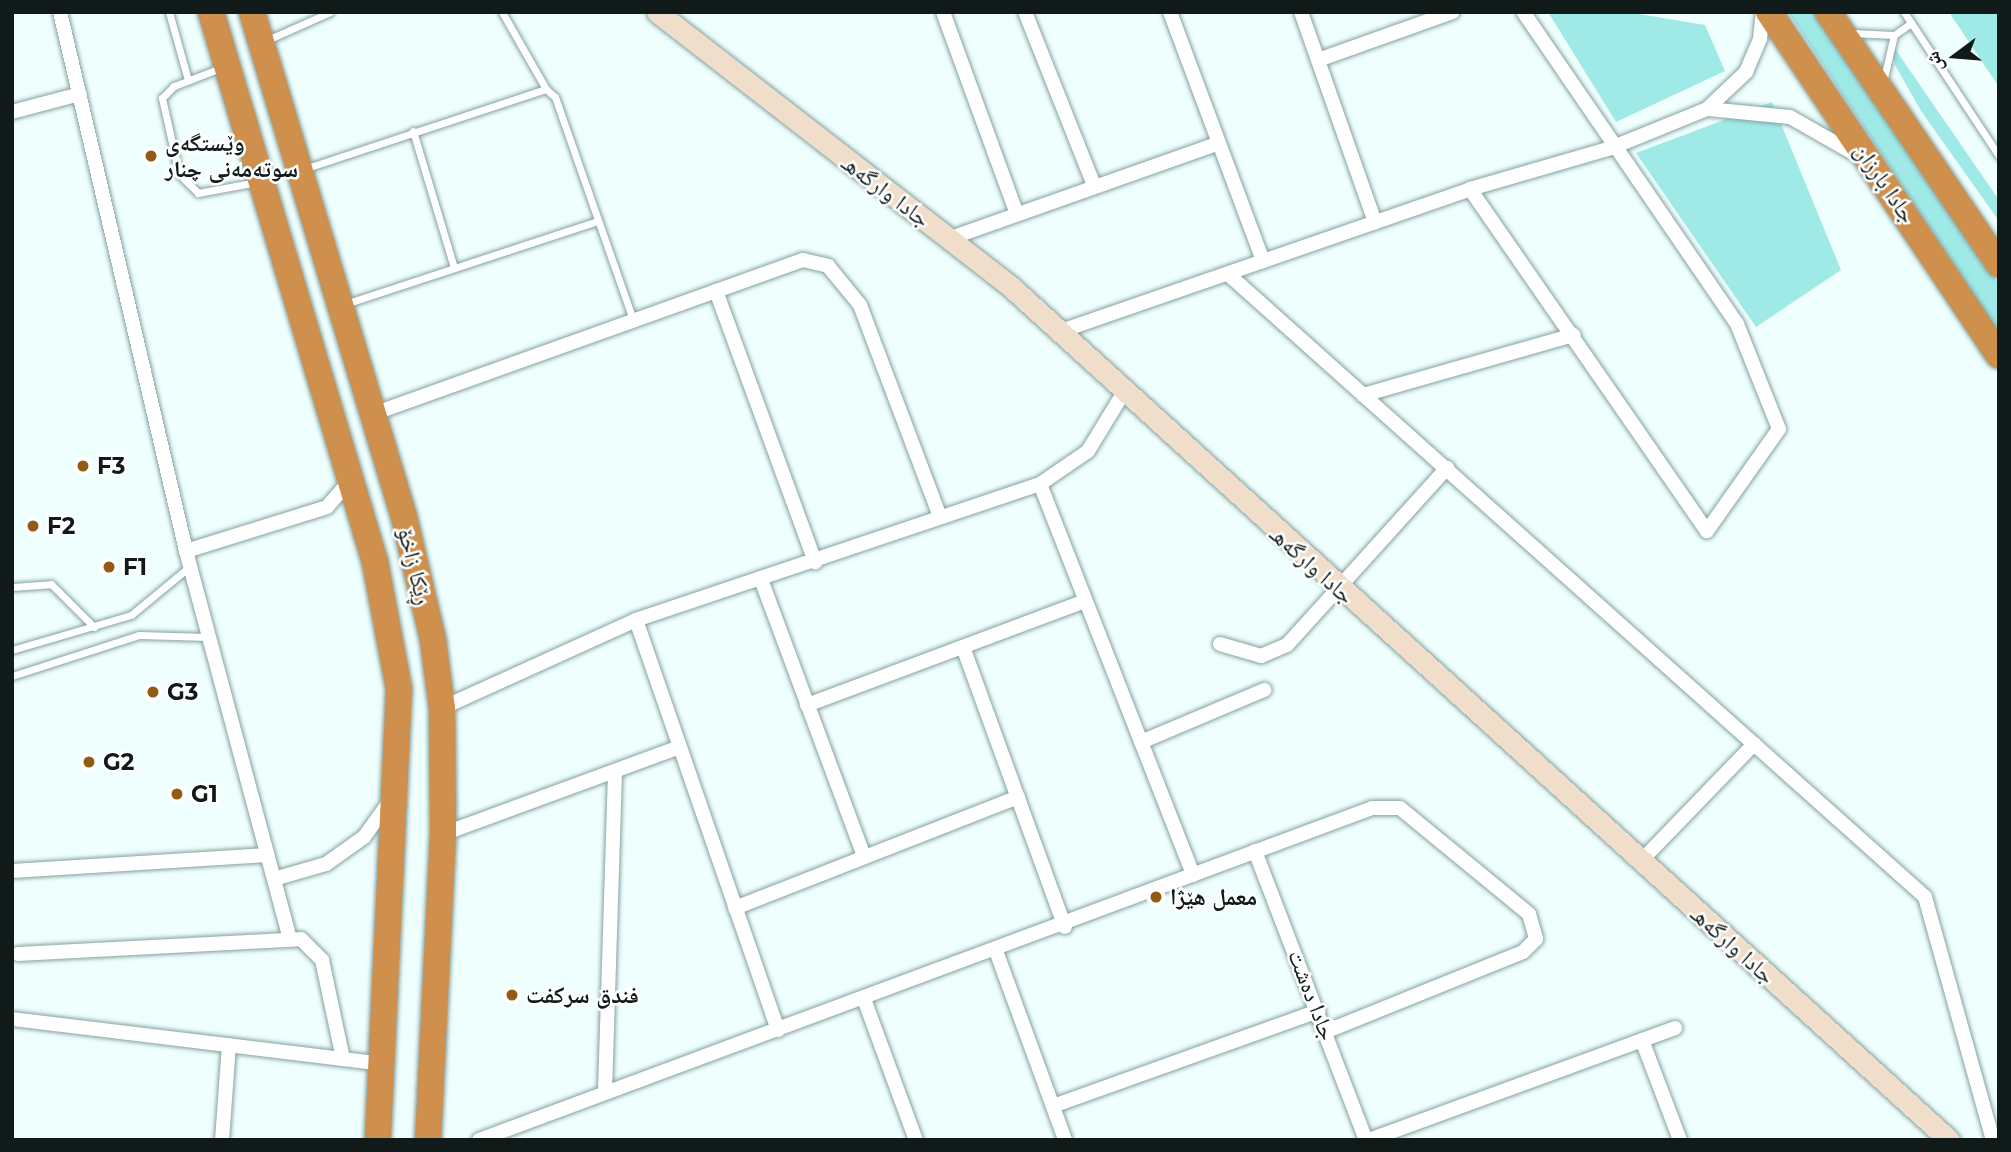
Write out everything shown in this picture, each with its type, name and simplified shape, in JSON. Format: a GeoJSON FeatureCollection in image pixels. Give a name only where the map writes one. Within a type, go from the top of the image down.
{"type":"FeatureCollection","features":[{"type":"Feature","properties":{"kind":"highway","name":"ڕێکا زاخۆ"},"geometry":{"type":"LineString","coordinates":[[211,12],[363,519],[399,689],[384,1063],[378,1140]]}},
{"type":"Feature","properties":{"kind":"highway","name":"ڕێکا زاخۆ"},"geometry":{"type":"LineString","coordinates":[[252,12],[370,415],[404,517],[433,640],[442,708],[443,834],[428,1140]]}},
{"type":"Feature","properties":{"kind":"highway","name":"جادا بارزان"},"geometry":{"type":"LineString","coordinates":[[1769,12],[1999,355]]}},
{"type":"Feature","properties":{"kind":"highway"},"geometry":{"type":"LineString","coordinates":[[1834,21],[1999,265]]}},
{"type":"Feature","properties":{"kind":"highway"},"geometry":{"type":"LineString","coordinates":[[228,70],[248,83],[263,53]]}},
{"type":"Feature","properties":{"kind":"highway"},"geometry":{"type":"LineString","coordinates":[[247,136],[251,121],[264,113],[283,123]]}},
{"type":"Feature","properties":{"kind":"street"},"geometry":{"type":"LineString","coordinates":[[60,12],[186,551],[290,939]]}},
{"type":"Feature","properties":{"kind":"street","name":"جادا وارگه‌هـ"},"geometry":{"type":"LineString","coordinates":[[657,12],[948,239],[1058,331],[1338,589],[1950,1140]]}},
{"type":"Feature","properties":{"kind":"street"},"geometry":{"type":"LineString","coordinates":[[943,12],[1016,211]]}},
{"type":"Feature","properties":{"kind":"street"},"geometry":{"type":"LineString","coordinates":[[1025,12],[1093,183]]}},
{"type":"Feature","properties":{"kind":"street"},"geometry":{"type":"LineString","coordinates":[[1170,12],[1217,144],[1263,261]]}},
{"type":"Feature","properties":{"kind":"street"},"geometry":{"type":"LineString","coordinates":[[1301,12],[1375,222]]}},
{"type":"Feature","properties":{"kind":"street"},"geometry":{"type":"LineString","coordinates":[[1318,60],[1453,12]]}},
{"type":"Feature","properties":{"kind":"street"},"geometry":{"type":"LineString","coordinates":[[1470,189],[1574,335],[1707,531],[1779,429],[1737,324],[1611,148],[1523,12]]}},
{"type":"Feature","properties":{"kind":"street"},"geometry":{"type":"LineString","coordinates":[[1058,331],[1470,189],[1611,148],[1707,109],[1746,72],[1760,39],[1763,12]]}},
{"type":"Feature","properties":{"kind":"street"},"geometry":{"type":"LineString","coordinates":[[12,112],[80,94]]}},
{"type":"Feature","properties":{"kind":"street"},"geometry":{"type":"LineString","coordinates":[[1707,109],[1759,110],[1810,124],[1879,173]]}},
{"type":"Feature","properties":{"kind":"street"},"geometry":{"type":"LineString","coordinates":[[948,239],[1093,183],[1217,144]]}},
{"type":"Feature","properties":{"kind":"street"},"geometry":{"type":"LineString","coordinates":[[370,415],[634,323],[803,260],[839,276],[860,305],[940,517]]}},
{"type":"Feature","properties":{"kind":"street"},"geometry":{"type":"LineString","coordinates":[[1228,274],[1924,897],[1993,1140]]}},
{"type":"Feature","properties":{"kind":"street"},"geometry":{"type":"LineString","coordinates":[[716,291],[815,562]]}},
{"type":"Feature","properties":{"kind":"street"},"geometry":{"type":"LineString","coordinates":[[1363,395],[1574,335]]}},
{"type":"Feature","properties":{"kind":"street"},"geometry":{"type":"LineString","coordinates":[[442,708],[636,620],[762,582],[940,517],[1040,484],[1088,451],[1124,392]]}},
{"type":"Feature","properties":{"kind":"street"},"geometry":{"type":"LineString","coordinates":[[1220,644],[1271,655],[1338,589],[1447,468]]}},
{"type":"Feature","properties":{"kind":"street"},"geometry":{"type":"LineString","coordinates":[[186,551],[327,507],[351,480]]}},
{"type":"Feature","properties":{"kind":"street"},"geometry":{"type":"LineString","coordinates":[[1040,484],[1193,875]]}},
{"type":"Feature","properties":{"kind":"street"},"geometry":{"type":"LineString","coordinates":[[327,507],[363,519]]}},
{"type":"Feature","properties":{"kind":"street"},"geometry":{"type":"LineString","coordinates":[[762,582],[864,857]]}},
{"type":"Feature","properties":{"kind":"street"},"geometry":{"type":"LineString","coordinates":[[807,705],[1085,601]]}},
{"type":"Feature","properties":{"kind":"street"},"geometry":{"type":"LineString","coordinates":[[636,620],[778,1030]]}},
{"type":"Feature","properties":{"kind":"street"},"geometry":{"type":"LineString","coordinates":[[963,647],[1065,927]]}},
{"type":"Feature","properties":{"kind":"street"},"geometry":{"type":"LineString","coordinates":[[1141,742],[1264,690]]}},
{"type":"Feature","properties":{"kind":"street"},"geometry":{"type":"LineString","coordinates":[[1641,862],[1754,744]]}},
{"type":"Feature","properties":{"kind":"street"},"geometry":{"type":"LineString","coordinates":[[443,834],[680,747]]}},
{"type":"Feature","properties":{"kind":"street"},"geometry":{"type":"LineString","coordinates":[[605,1091],[615,772]]}},
{"type":"Feature","properties":{"kind":"street"},"geometry":{"type":"LineString","coordinates":[[274,879],[326,864],[364,837],[395,795]]}},
{"type":"Feature","properties":{"kind":"street"},"geometry":{"type":"LineString","coordinates":[[735,908],[1018,797]]}},
{"type":"Feature","properties":{"kind":"street"},"geometry":{"type":"LineString","coordinates":[[479,1140],[605,1091],[1065,927],[1255,851],[1391,806],[1409,813],[1534,922],[1536,939],[1523,952],[1327,1031]]}},
{"type":"Feature","properties":{"kind":"street","name":"جادا دەشت"},"geometry":{"type":"LineString","coordinates":[[1255,851],[1320,1011],[1368,1140]]}},
{"type":"Feature","properties":{"kind":"street"},"geometry":{"type":"LineString","coordinates":[[12,871],[267,855]]}},
{"type":"Feature","properties":{"kind":"street"},"geometry":{"type":"LineString","coordinates":[[18,954],[290,939],[317,951],[343,1059]]}},
{"type":"Feature","properties":{"kind":"street"},"geometry":{"type":"LineString","coordinates":[[996,951],[1065,1140]]}},
{"type":"Feature","properties":{"kind":"street"},"geometry":{"type":"LineString","coordinates":[[864,999],[916,1140]]}},
{"type":"Feature","properties":{"kind":"street"},"geometry":{"type":"LineString","coordinates":[[1053,1106],[1320,1011]]}},
{"type":"Feature","properties":{"kind":"street"},"geometry":{"type":"LineString","coordinates":[[12,1019],[384,1063]]}},
{"type":"Feature","properties":{"kind":"street"},"geometry":{"type":"LineString","coordinates":[[1368,1140],[1675,1028]]}},
{"type":"Feature","properties":{"kind":"street"},"geometry":{"type":"LineString","coordinates":[[1642,1040],[1679,1140]]}},
{"type":"Feature","properties":{"kind":"street"},"geometry":{"type":"LineString","coordinates":[[222,1140],[229,1045]]}},
{"type":"Feature","properties":{"kind":"lane"},"geometry":{"type":"LineString","coordinates":[[169,12],[188,80]]}},
{"type":"Feature","properties":{"kind":"lane"},"geometry":{"type":"LineString","coordinates":[[263,53],[330,12]]}},
{"type":"Feature","properties":{"kind":"lane"},"geometry":{"type":"LineString","coordinates":[[502,12],[546,89],[555,97],[634,323]]}},
{"type":"Feature","properties":{"kind":"lane"},"geometry":{"type":"LineString","coordinates":[[1904,12],[1999,156]]}},
{"type":"Feature","properties":{"kind":"lane"},"geometry":{"type":"LineString","coordinates":[[1834,21],[1894,34]]}},
{"type":"Feature","properties":{"kind":"lane"},"geometry":{"type":"LineString","coordinates":[[1885,97],[1884,72],[1894,34],[1911,23]]}},
{"type":"Feature","properties":{"kind":"lane"},"geometry":{"type":"LineString","coordinates":[[228,70],[188,80],[166,92],[161,106],[184,184],[209,193],[261,181]]}},
{"type":"Feature","properties":{"kind":"lane"},"geometry":{"type":"LineString","coordinates":[[297,172],[546,89]]}},
{"type":"Feature","properties":{"kind":"lane"},"geometry":{"type":"LineString","coordinates":[[414,131],[454,268]]}},
{"type":"Feature","properties":{"kind":"lane"},"geometry":{"type":"LineString","coordinates":[[338,306],[598,221]]}},
{"type":"Feature","properties":{"kind":"lane"},"geometry":{"type":"LineString","coordinates":[[12,650],[94,627],[145,608],[190,566]]}},
{"type":"Feature","properties":{"kind":"lane"},"geometry":{"type":"LineString","coordinates":[[12,587],[51,584],[94,627]]}},
{"type":"Feature","properties":{"kind":"lane"},"geometry":{"type":"LineString","coordinates":[[12,676],[139,635],[208,636]]}},
{"type":"Feature","properties":{"kind":"shaded area"},"geometry":{"type":"Polygon","coordinates":[[[1548,12],[1627,12],[1705,25],[1725,71],[1616,122],[1548,12]]]}},
{"type":"Feature","properties":{"kind":"shaded area"},"geometry":{"type":"Polygon","coordinates":[[[1788,12],[1820,12],[1999,285],[1999,333],[1788,12]]]}},
{"type":"Feature","properties":{"kind":"shaded area"},"geometry":{"type":"Polygon","coordinates":[[[1949,12],[1999,12],[1999,87],[1949,12]]]}},
{"type":"Feature","properties":{"kind":"shaded area"},"geometry":{"type":"Polygon","coordinates":[[[1891,43],[1999,200],[1999,221],[1921,111],[1895,65],[1891,43]]]}},
{"type":"Feature","properties":{"kind":"shaded area"},"geometry":{"type":"Polygon","coordinates":[[[1772,102],[1841,270],[1756,327],[1636,153],[1772,102]]]}},
{"type":"Feature","properties":{"kind":"place","name":"وێستگەی سوتەمەنی چنار"},"geometry":{"type":"Point","coordinates":[151,156]}},
{"type":"Feature","properties":{"kind":"place","name":"F3"},"geometry":{"type":"Point","coordinates":[83,466]}},
{"type":"Feature","properties":{"kind":"place","name":"F2"},"geometry":{"type":"Point","coordinates":[33,526]}},
{"type":"Feature","properties":{"kind":"place","name":"F1"},"geometry":{"type":"Point","coordinates":[109,567]}},
{"type":"Feature","properties":{"kind":"place","name":"G3"},"geometry":{"type":"Point","coordinates":[153,692]}},
{"type":"Feature","properties":{"kind":"place","name":"G2"},"geometry":{"type":"Point","coordinates":[89,762]}},
{"type":"Feature","properties":{"kind":"place","name":"G1"},"geometry":{"type":"Point","coordinates":[177,794]}},
{"type":"Feature","properties":{"kind":"place","name":"معمل ھێژا"},"geometry":{"type":"Point","coordinates":[1156,897]}},
{"type":"Feature","properties":{"kind":"place","name":"فندق سركفت"},"geometry":{"type":"Point","coordinates":[512,995]}}]}
